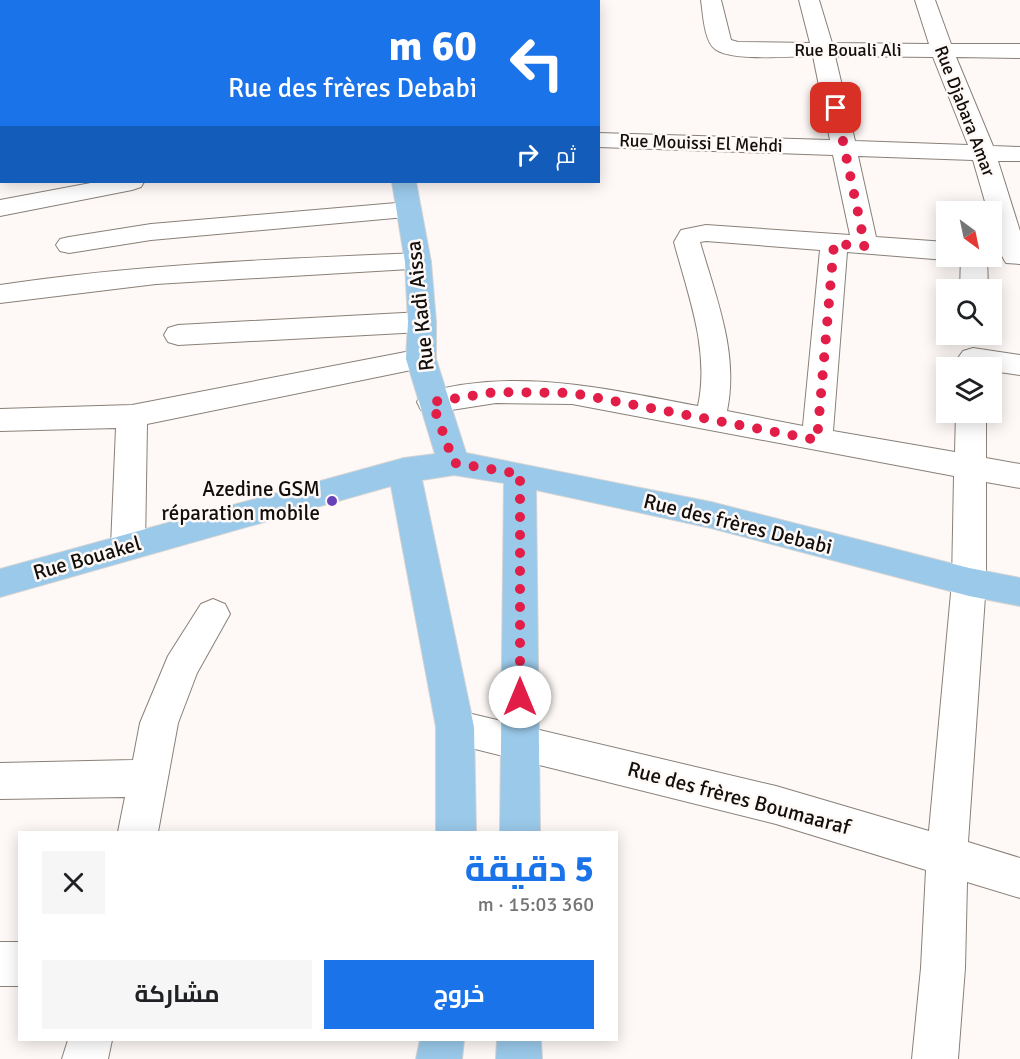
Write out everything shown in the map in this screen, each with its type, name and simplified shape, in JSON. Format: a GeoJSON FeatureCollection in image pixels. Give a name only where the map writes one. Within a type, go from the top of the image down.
{"type":"FeatureCollection","features":[{"type":"Feature","properties":{"kind":"main road","name":"Rue Kadi Aissa"},"geometry":{"type":"LineString","coordinates":[[404,183],[418,262],[422,322],[421,359],[432,402],[454,463]]}},
{"type":"Feature","properties":{"kind":"main road","name":"Rue Bouakel"},"geometry":{"type":"LineString","coordinates":[[0,583],[404,470],[454,463]]}},
{"type":"Feature","properties":{"kind":"main road","name":"Rue des frères Debabi"},"geometry":{"type":"LineString","coordinates":[[454,463],[520,474],[711,514],[969,582],[1020,592]]}},
{"type":"Feature","properties":{"kind":"main road"},"geometry":{"type":"LineString","coordinates":[[404,470],[455,727],[456,831]]}},
{"type":"Feature","properties":{"kind":"main road"},"geometry":{"type":"LineString","coordinates":[[520,474],[520,831]]}},
{"type":"Feature","properties":{"kind":"main road"},"geometry":{"type":"LineString","coordinates":[[439,1059],[442,1041]]}},
{"type":"Feature","properties":{"kind":"main road"},"geometry":{"type":"LineString","coordinates":[[519,1041],[519,1059]]}},
{"type":"Feature","properties":{"kind":"street","name":"Rue Bouali Ali"},"geometry":{"type":"LineString","coordinates":[[711,0],[723,45],[737,49],[1020,51]]}},
{"type":"Feature","properties":{"kind":"street"},"geometry":{"type":"LineString","coordinates":[[809,0],[824,50],[865,246]]}},
{"type":"Feature","properties":{"kind":"street","name":"Rue Djabara Amar"},"geometry":{"type":"LineString","coordinates":[[925,0],[942,51],[983,152],[1009,256]]}},
{"type":"Feature","properties":{"kind":"street","name":"Rue Mouissi El Mehdi"},"geometry":{"type":"LineString","coordinates":[[600,140],[1020,154]]}},
{"type":"Feature","properties":{"kind":"street"},"geometry":{"type":"LineString","coordinates":[[0,208],[126,183]]}},
{"type":"Feature","properties":{"kind":"street"},"geometry":{"type":"LineString","coordinates":[[64,283],[74,192]]}},
{"type":"Feature","properties":{"kind":"street"},"geometry":{"type":"LineString","coordinates":[[69,245],[151,232],[408,210]]}},
{"type":"Feature","properties":{"kind":"street"},"geometry":{"type":"LineString","coordinates":[[710,418],[717,385],[711,324],[687,242],[690,236],[695,233],[722,234],[936,250]]}},
{"type":"Feature","properties":{"kind":"street"},"geometry":{"type":"LineString","coordinates":[[817,440],[834,244]]}},
{"type":"Feature","properties":{"kind":"street"},"geometry":{"type":"LineString","coordinates":[[0,294],[64,283],[197,272],[418,262]]}},
{"type":"Feature","properties":{"kind":"street"},"geometry":{"type":"LineString","coordinates":[[178,335],[422,322]]}},
{"type":"Feature","properties":{"kind":"street"},"geometry":{"type":"LineString","coordinates":[[973,353],[1020,364]]}},
{"type":"Feature","properties":{"kind":"street"},"geometry":{"type":"LineString","coordinates":[[0,420],[132,416],[421,359]]}},
{"type":"Feature","properties":{"kind":"street"},"geometry":{"type":"LineString","coordinates":[[432,402],[496,392],[572,393],[1020,476]]}},
{"type":"Feature","properties":{"kind":"street"},"geometry":{"type":"LineString","coordinates":[[128,546],[132,416]]}},
{"type":"Feature","properties":{"kind":"street"},"geometry":{"type":"LineString","coordinates":[[935,1059],[943,968],[947,858],[969,582],[971,423]]}},
{"type":"Feature","properties":{"kind":"street"},"geometry":{"type":"LineString","coordinates":[[138,831],[159,723],[181,667],[213,614]]}},
{"type":"Feature","properties":{"kind":"street","name":"Rue des frères Boumaaraf"},"geometry":{"type":"LineString","coordinates":[[455,727],[776,805],[1020,878]]}},
{"type":"Feature","properties":{"kind":"street"},"geometry":{"type":"LineString","coordinates":[[0,781],[148,778]]}},
{"type":"Feature","properties":{"kind":"street"},"geometry":{"type":"LineString","coordinates":[[0,964],[18,964]]}},
{"type":"Feature","properties":{"kind":"street"},"geometry":{"type":"LineString","coordinates":[[85,1059],[90,1041]]}},
{"type":"Feature","properties":{"kind":"place","name":"Azedine GSM réparation mobile"},"geometry":{"type":"Point","coordinates":[332,501]}},
{"type":"Feature","properties":{"kind":"route"},"geometry":{"type":"LineString","coordinates":[[520,697],[520,474],[454,463],[432,402],[496,392],[572,393],[817,440],[834,244],[865,246],[836,108]]}}]}
